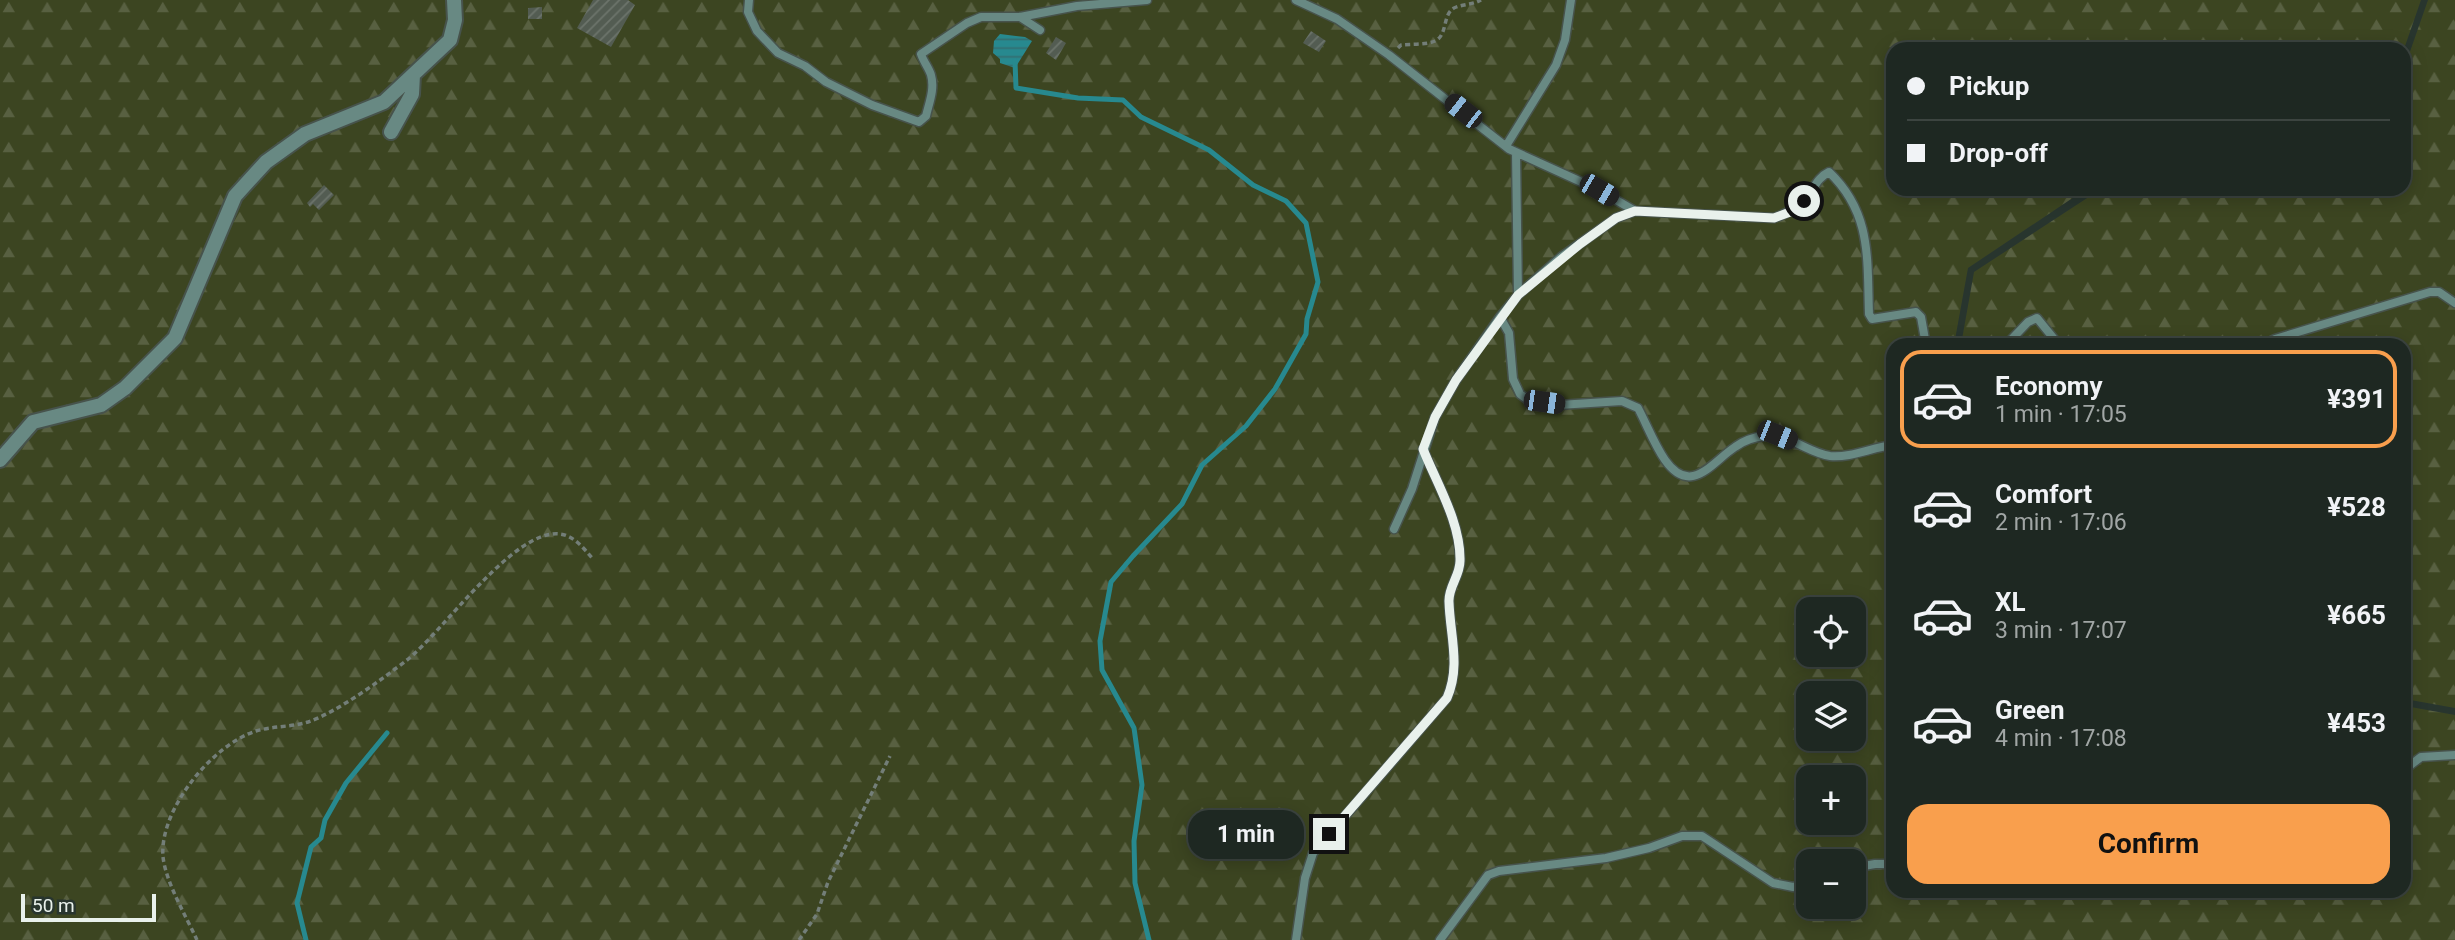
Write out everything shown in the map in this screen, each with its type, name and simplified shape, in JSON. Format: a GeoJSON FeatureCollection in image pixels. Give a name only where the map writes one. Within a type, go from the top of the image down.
{"type":"FeatureCollection","features":[{"type":"Feature","properties":{"kind":"street"},"geometry":{"type":"LineString","coordinates":[[0,460],[33,422],[101,405],[125,388],[175,338],[235,196],[266,162],[305,134],[384,102],[450,40],[455,20],[454,0]]}},
{"type":"Feature","properties":{"kind":"street"},"geometry":{"type":"LineString","coordinates":[[391,132],[412,94],[413,75]]}},
{"type":"Feature","properties":{"kind":"lane"},"geometry":{"type":"LineString","coordinates":[[749,0],[748,12],[757,31],[778,53],[805,66],[826,82],[872,105],[919,122],[926,117],[933,89],[931,73],[921,54],[967,23],[981,17],[1020,17],[1077,6],[1147,0]]}},
{"type":"Feature","properties":{"kind":"lane"},"geometry":{"type":"LineString","coordinates":[[1296,0],[1336,19],[1389,55],[1516,153],[1599,190],[1635,211]]}},
{"type":"Feature","properties":{"kind":"lane"},"geometry":{"type":"LineString","coordinates":[[1506,146],[1556,65],[1565,40],[1571,0]]}},
{"type":"Feature","properties":{"kind":"lane"},"geometry":{"type":"LineString","coordinates":[[1020,17],[1040,30]]}},
{"type":"Feature","properties":{"kind":"lane"},"geometry":{"type":"LineString","coordinates":[[1516,153],[1518,295]]}},
{"type":"Feature","properties":{"kind":"lane"},"geometry":{"type":"LineString","coordinates":[[1394,529],[1412,489],[1435,417],[1500,317],[1518,295],[1561,257],[1616,218],[1635,211],[1774,218],[1790,212],[1804,201],[1821,175],[1829,172],[1842,184],[1857,210],[1866,238],[1869,314],[1872,319],[1916,312],[1921,317],[1925,338]]}},
{"type":"Feature","properties":{"kind":"lane"},"geometry":{"type":"LineString","coordinates":[[2278,338],[2430,292],[2439,292],[2455,303]]}},
{"type":"Feature","properties":{"kind":"lane"},"geometry":{"type":"LineString","coordinates":[[1500,317],[1509,332],[1513,379],[1520,394],[1528,400],[1559,405],[1622,401],[1638,408],[1666,461],[1684,475],[1697,476],[1708,471],[1735,446],[1751,438],[1766,435],[1777,435],[1828,456],[1844,456],[1886,447]]}},
{"type":"Feature","properties":{"kind":"lane"},"geometry":{"type":"LineString","coordinates":[[2013,338],[2028,322],[2037,318],[2053,338]]}},
{"type":"Feature","properties":{"kind":"lane"},"geometry":{"type":"LineString","coordinates":[[1296,940],[1305,878],[1313,853],[1447,698],[1454,681],[1449,600],[1450,588],[1460,568],[1460,547],[1423,449]]}},
{"type":"Feature","properties":{"kind":"lane"},"geometry":{"type":"LineString","coordinates":[[2411,765],[2421,757],[2455,755]]}},
{"type":"Feature","properties":{"kind":"lane"},"geometry":{"type":"LineString","coordinates":[[1440,940],[1488,875],[1499,871],[1606,858],[1682,836],[1702,836],[1773,883],[1796,886]]}},
{"type":"Feature","properties":{"kind":"lane"},"geometry":{"type":"LineString","coordinates":[[1866,866],[1886,864]]}},
{"type":"Feature","properties":{"kind":"path"},"geometry":{"type":"LineString","coordinates":[[1389,55],[1401,45],[1435,41],[1443,33],[1449,13],[1454,8],[1475,4],[1481,0]]}},
{"type":"Feature","properties":{"kind":"path"},"geometry":{"type":"LineString","coordinates":[[197,940],[174,891],[163,857],[166,825],[181,797],[201,770],[233,742],[255,732],[308,722],[361,693],[410,658],[483,581],[508,558],[537,538],[560,534],[578,542],[593,559]]}},
{"type":"Feature","properties":{"kind":"path"},"geometry":{"type":"LineString","coordinates":[[799,940],[817,914],[828,882],[890,757]]}},
{"type":"Feature","properties":{"kind":"green space"},"geometry":{"type":"Polygon","coordinates":[[[0,0],[2421,0],[2406,42],[1886,42],[1886,196],[2076,196],[1968,268],[1955,338],[1886,338],[1886,898],[2411,898],[2411,707],[2455,715],[2455,940],[0,940],[0,0]]]}},
{"type":"Feature","properties":{"kind":"green space"},"geometry":{"type":"Polygon","coordinates":[[[2428,0],[2455,0],[2455,708],[2411,700],[2411,338],[1962,338],[1974,272],[2090,196],[2411,196],[2411,49],[2428,0]]]}},
{"type":"Feature","properties":{"kind":"water"},"geometry":{"type":"Polygon","coordinates":[[[1000,34],[1025,37],[1032,41],[1015,68],[1000,63],[1000,59],[993,53],[994,41],[1000,34]]]}},
{"type":"Feature","properties":{"kind":"building"},"geometry":{"type":"Polygon","coordinates":[[[593,0],[628,0],[635,5],[611,47],[577,28],[593,0]]]}},
{"type":"Feature","properties":{"kind":"building"},"geometry":{"type":"Polygon","coordinates":[[[542,7],[542,19],[528,19],[528,8],[542,7]]]}},
{"type":"Feature","properties":{"kind":"building"},"geometry":{"type":"Polygon","coordinates":[[[1311,31],[1326,41],[1319,52],[1303,43],[1311,31]]]}},
{"type":"Feature","properties":{"kind":"building"},"geometry":{"type":"Polygon","coordinates":[[[1056,37],[1066,43],[1056,60],[1046,53],[1056,37]]]}},
{"type":"Feature","properties":{"kind":"building"},"geometry":{"type":"Polygon","coordinates":[[[324,185],[334,195],[319,210],[313,204],[310,207],[307,203],[324,185]]]}},
{"type":"Feature","properties":{"kind":"waterway"},"geometry":{"type":"LineString","coordinates":[[1015,61],[1016,88],[1078,98],[1123,100],[1141,117],[1209,150],[1253,185],[1286,201],[1306,223],[1318,282],[1307,319],[1306,334],[1275,389],[1246,426],[1202,465],[1182,504],[1111,582],[1100,641],[1102,670],[1134,728],[1142,785],[1134,841],[1135,883],[1149,940]]}},
{"type":"Feature","properties":{"kind":"waterway"},"geometry":{"type":"LineString","coordinates":[[306,940],[297,903],[311,847],[321,838],[325,820],[346,783],[387,733]]}},
{"type":"Feature","properties":{"kind":"route"},"geometry":{"type":"LineString","coordinates":[[1329,834],[1447,698],[1454,681],[1449,600],[1450,588],[1460,568],[1460,547],[1423,449],[1445,398],[1500,317],[1518,295],[1561,257],[1616,218],[1635,211],[1774,218],[1790,212],[1804,201]]}}]}
